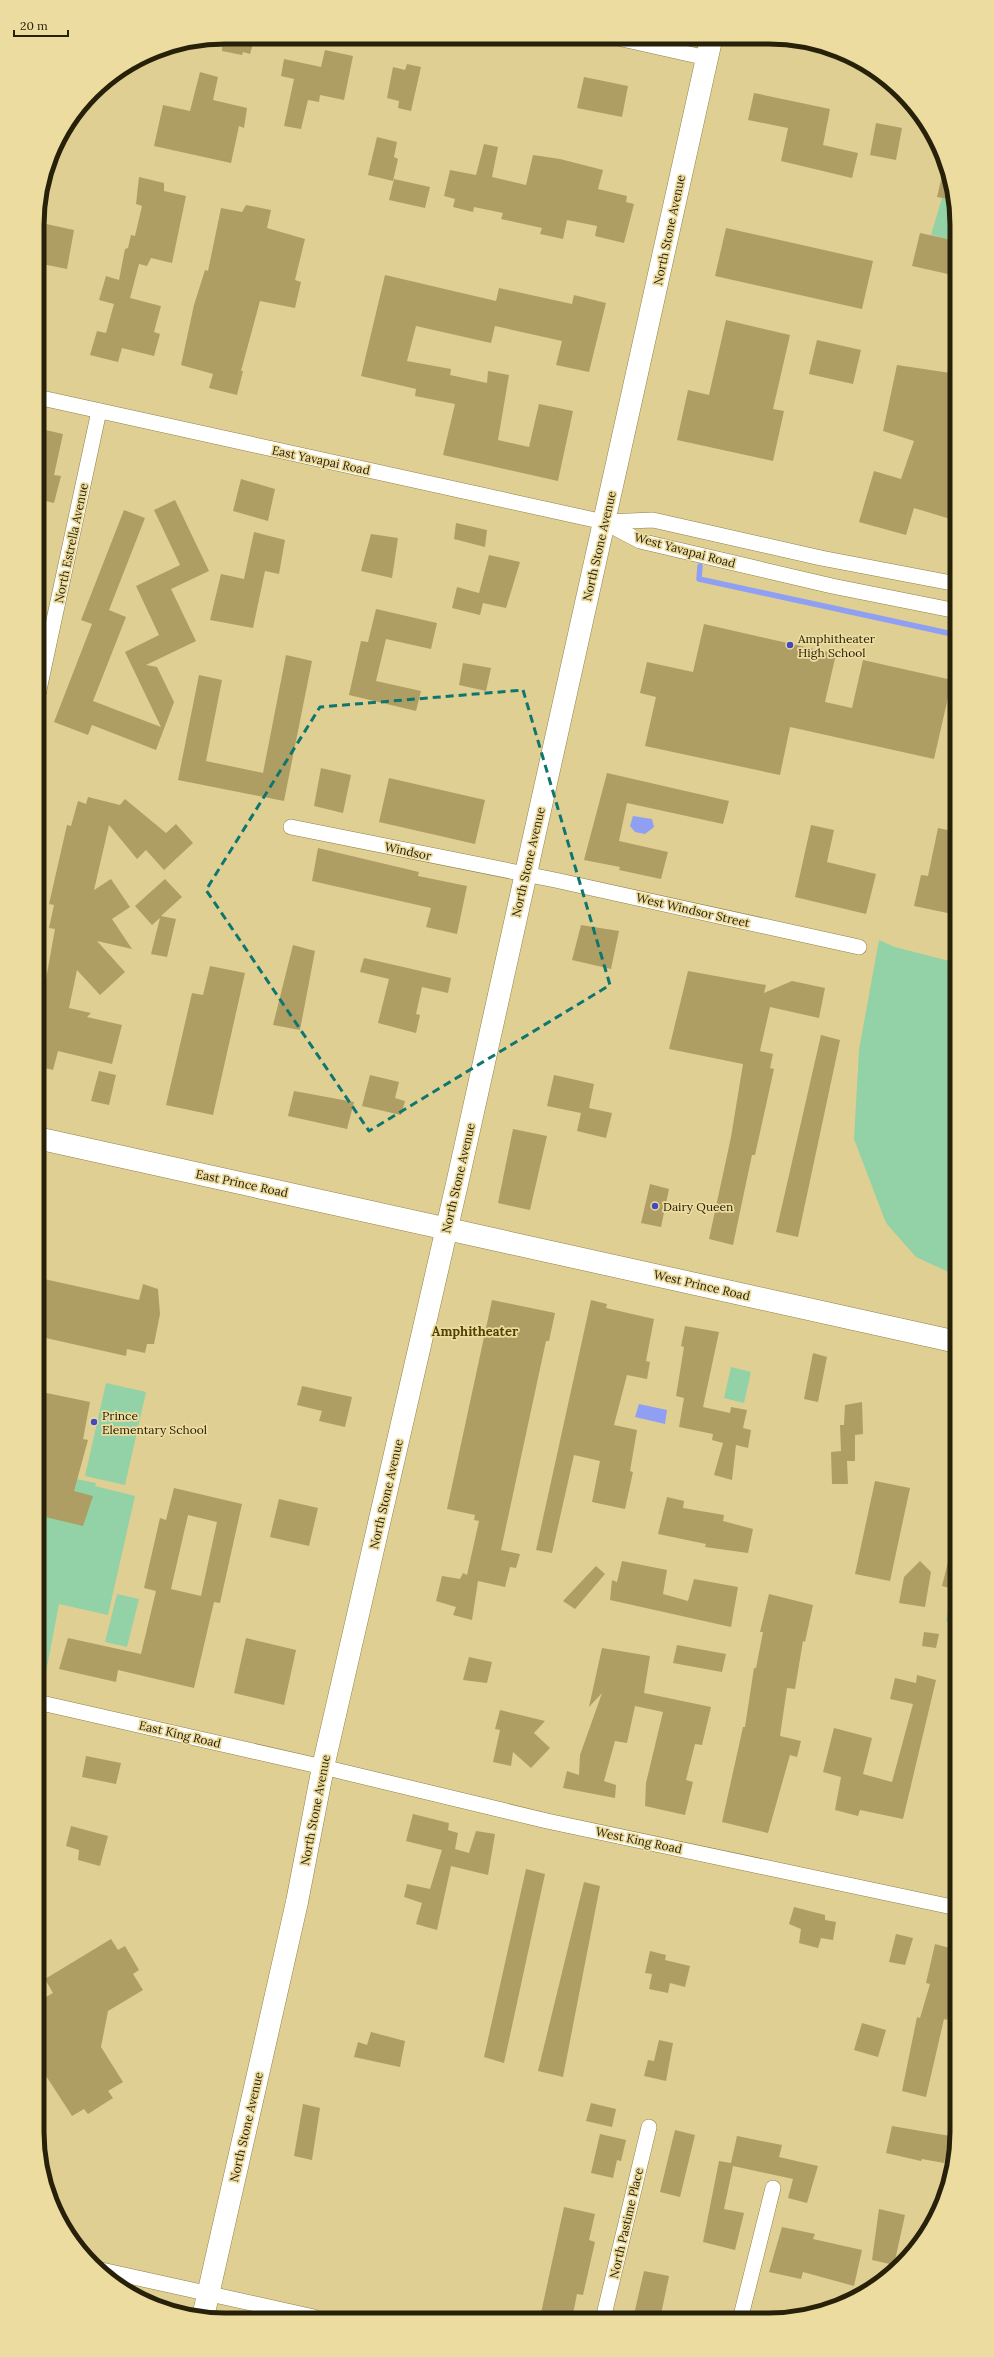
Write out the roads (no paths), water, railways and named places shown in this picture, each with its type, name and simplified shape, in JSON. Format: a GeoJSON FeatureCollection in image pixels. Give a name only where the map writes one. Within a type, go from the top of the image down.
{"type":"FeatureCollection","features":[{"type":"Feature","properties":{"kind":"main road","name":"North Stone Avenue"},"geometry":{"type":"LineString","coordinates":[[204,2311],[297,1902],[323,1767],[447,1228],[709,49]]}},
{"type":"Feature","properties":{"kind":"main road","name":"East Prince Road"},"geometry":{"type":"LineString","coordinates":[[44,1140],[447,1228]]}},
{"type":"Feature","properties":{"kind":"main road","name":"West Prince Road"},"geometry":{"type":"LineString","coordinates":[[447,1228],[950,1340]]}},
{"type":"Feature","properties":{"kind":"street"},"geometry":{"type":"LineString","coordinates":[[666,44],[709,49]]}},
{"type":"Feature","properties":{"kind":"street","name":"East Yavapai Road"},"geometry":{"type":"LineString","coordinates":[[44,399],[604,522]]}},
{"type":"Feature","properties":{"kind":"street","name":"North Estrella Avenue"},"geometry":{"type":"LineString","coordinates":[[44,666],[99,411]]}},
{"type":"Feature","properties":{"kind":"street","name":"West Yavapai Road"},"geometry":{"type":"LineString","coordinates":[[604,522],[653,520],[821,558],[950,583]]}},
{"type":"Feature","properties":{"kind":"street","name":"West Yavapai Road"},"geometry":{"type":"LineString","coordinates":[[604,522],[640,541],[813,582],[950,610]]}},
{"type":"Feature","properties":{"kind":"street","name":"Windsor"},"geometry":{"type":"LineString","coordinates":[[291,827],[526,875]]}},
{"type":"Feature","properties":{"kind":"street","name":"West Windsor Street"},"geometry":{"type":"LineString","coordinates":[[526,875],[859,947]]}},
{"type":"Feature","properties":{"kind":"street","name":"East King Road"},"geometry":{"type":"LineString","coordinates":[[44,1704],[323,1767]]}},
{"type":"Feature","properties":{"kind":"street","name":"West King Road"},"geometry":{"type":"LineString","coordinates":[[323,1767],[554,1822],[950,1907]]}},
{"type":"Feature","properties":{"kind":"street","name":"North Pastime Place"},"geometry":{"type":"LineString","coordinates":[[604,2313],[649,2127]]}},
{"type":"Feature","properties":{"kind":"street"},"geometry":{"type":"LineString","coordinates":[[742,2313],[773,2188]]}},
{"type":"Feature","properties":{"kind":"street"},"geometry":{"type":"LineString","coordinates":[[111,2272],[296,2313]]}},
{"type":"Feature","properties":{"kind":"water"},"geometry":{"type":"Polygon","coordinates":[[[633,816],[652,819],[654,827],[645,834],[635,832],[630,826],[633,816]]]}},
{"type":"Feature","properties":{"kind":"water"},"geometry":{"type":"Polygon","coordinates":[[[639,1404],[667,1410],[665,1424],[635,1417],[639,1404]]]}},
{"type":"Feature","properties":{"kind":"waterway"},"geometry":{"type":"LineString","coordinates":[[700,566],[699,579],[950,633]]}},
{"type":"Feature","properties":{"kind":"place","name":"Amphitheater High School"},"geometry":{"type":"Point","coordinates":[790,645]}},
{"type":"Feature","properties":{"kind":"place","name":"Dairy Queen"},"geometry":{"type":"Point","coordinates":[655,1206]}},
{"type":"Feature","properties":{"kind":"place","name":"Prince Elementary School"},"geometry":{"type":"Point","coordinates":[94,1422]}},
{"type":"Feature","properties":{"kind":"district","name":"Amphitheater"},"geometry":{"type":"Point","coordinates":[475,1331]}}]}
